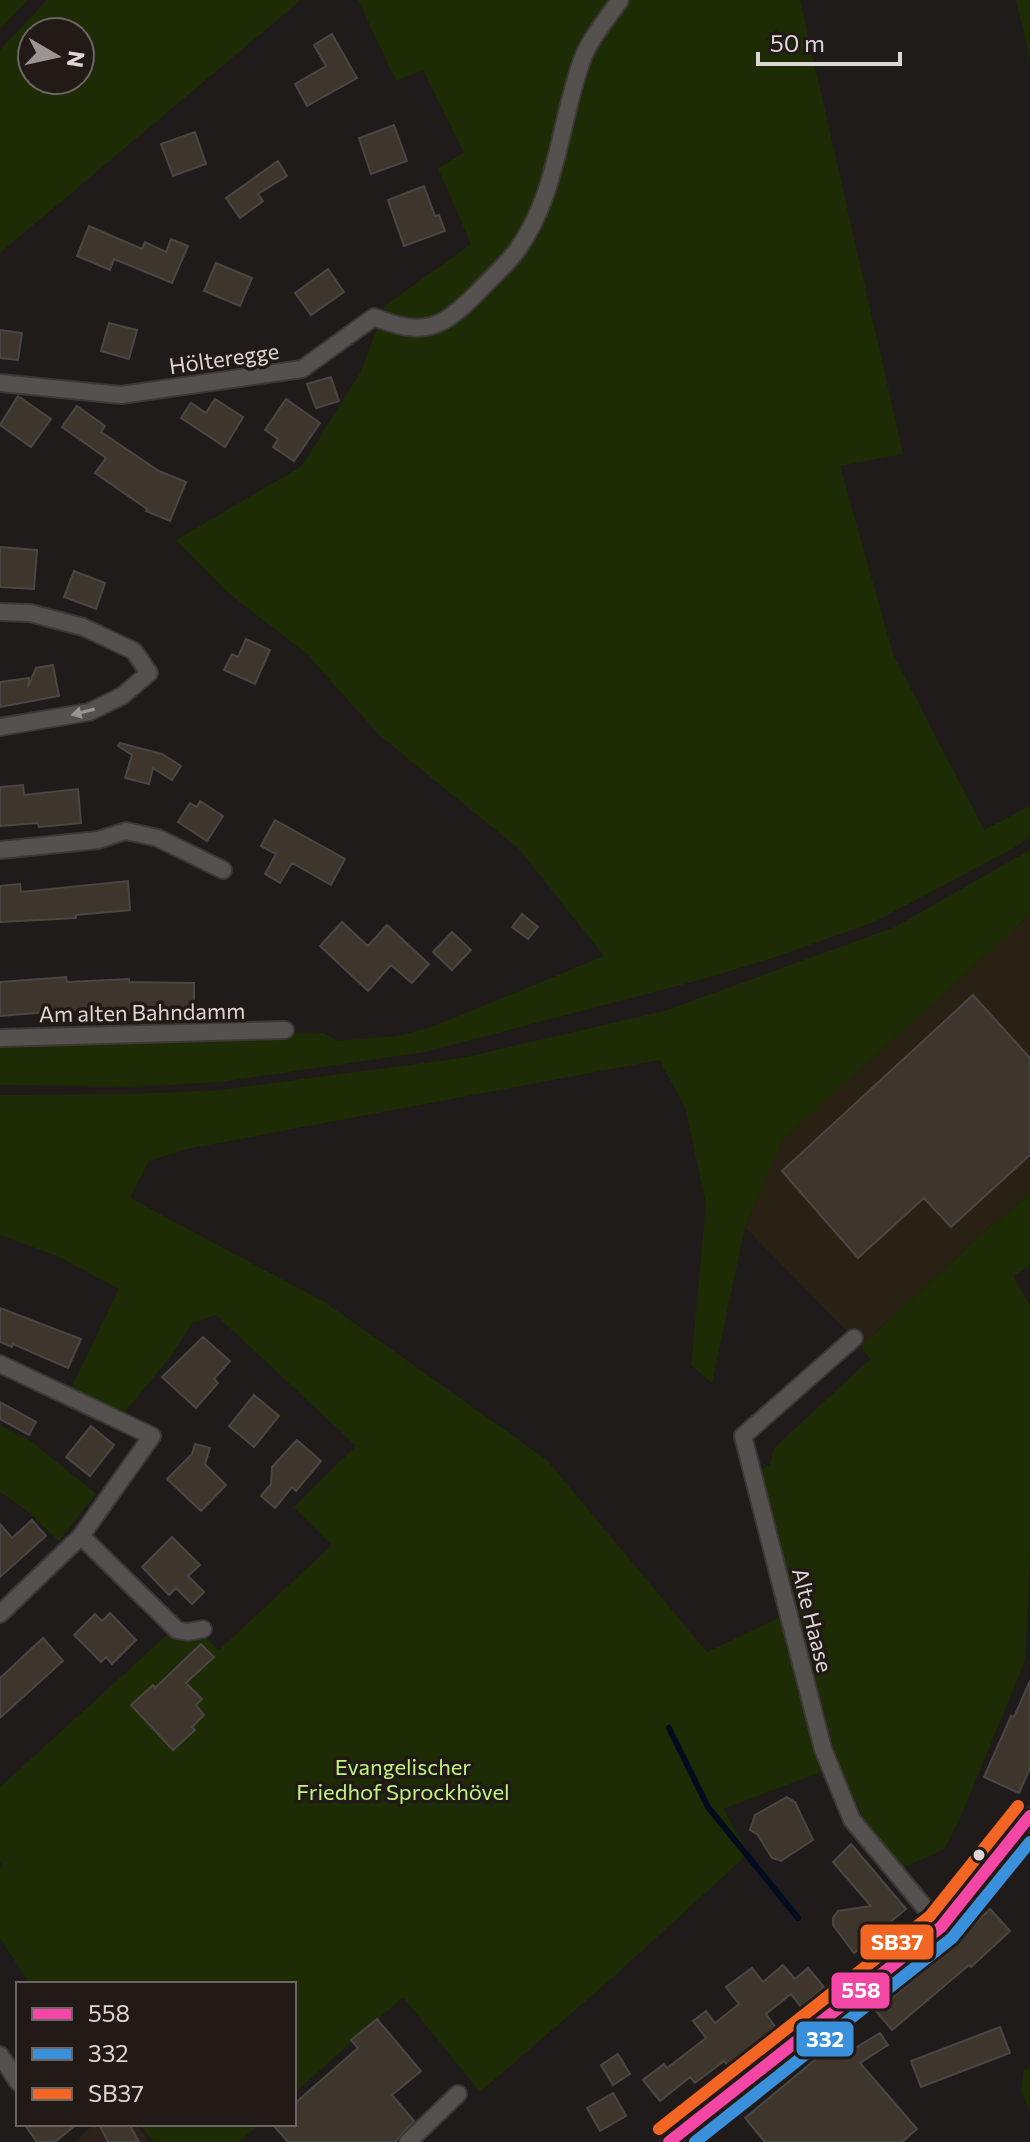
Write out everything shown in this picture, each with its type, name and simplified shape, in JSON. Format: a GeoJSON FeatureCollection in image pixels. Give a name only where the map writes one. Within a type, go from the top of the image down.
{"type":"FeatureCollection","features":[{"type":"Feature","properties":{"kind":"street","name":"Hölteregge"},"geometry":{"type":"LineString","coordinates":[[0,383],[121,395],[302,369],[374,317],[393,324],[425,328],[439,325],[457,313],[515,253],[536,216],[552,179],[582,60],[620,0]]}},
{"type":"Feature","properties":{"kind":"street"},"geometry":{"type":"LineString","coordinates":[[0,612],[30,613],[83,627],[134,651],[149,673],[122,696],[89,712],[0,727]]}},
{"type":"Feature","properties":{"kind":"street"},"geometry":{"type":"LineString","coordinates":[[0,850],[98,840],[126,831],[158,838],[223,870]]}},
{"type":"Feature","properties":{"kind":"street","name":"Am alten Bahndamm"},"geometry":{"type":"LineString","coordinates":[[0,1038],[285,1030]]}},
{"type":"Feature","properties":{"kind":"street","name":"Alte Haase"},"geometry":{"type":"LineString","coordinates":[[854,1338],[743,1436],[823,1749],[852,1820],[941,1927]]}},
{"type":"Feature","properties":{"kind":"street"},"geometry":{"type":"LineString","coordinates":[[0,1364],[152,1436],[81,1536],[0,1614]]}},
{"type":"Feature","properties":{"kind":"street"},"geometry":{"type":"LineString","coordinates":[[81,1536],[177,1630],[188,1632],[203,1629]]}},
{"type":"Feature","properties":{"kind":"street"},"geometry":{"type":"LineString","coordinates":[[669,2142],[941,1927],[1030,1816]]}},
{"type":"Feature","properties":{"kind":"street"},"geometry":{"type":"LineString","coordinates":[[0,2055],[16,2079]]}},
{"type":"Feature","properties":{"kind":"street"},"geometry":{"type":"LineString","coordinates":[[408,2142],[458,2094]]}},
{"type":"Feature","properties":{"kind":"shaded area"},"geometry":{"type":"Polygon","coordinates":[[[1030,915],[1030,1194],[986,1230],[861,1346],[745,1227],[784,1137],[1030,915]]]}},
{"type":"Feature","properties":{"kind":"shaded area"},"geometry":{"type":"Polygon","coordinates":[[[92,2126],[137,2126],[149,2142],[75,2142],[92,2126]]]}},
{"type":"Feature","properties":{"kind":"green space"},"geometry":{"type":"Polygon","coordinates":[[[0,0],[28,0],[0,29],[0,0]]]}},
{"type":"Feature","properties":{"kind":"green space"},"geometry":{"type":"Polygon","coordinates":[[[47,0],[301,0],[0,253],[0,50],[16,33],[16,96],[96,96],[96,16],[32,16],[47,0]]]}},
{"type":"Feature","properties":{"kind":"green space"},"geometry":{"type":"Polygon","coordinates":[[[358,0],[800,0],[903,454],[840,466],[893,654],[984,830],[1030,806],[1030,837],[874,922],[773,958],[425,1052],[220,1082],[134,1087],[0,1085],[0,1042],[323,1033],[338,1041],[397,1036],[432,1027],[604,956],[519,849],[379,735],[307,654],[227,592],[176,540],[302,466],[361,371],[385,306],[471,244],[438,168],[464,153],[423,70],[396,81],[358,0]]]}},
{"type":"Feature","properties":{"kind":"green space"},"geometry":{"type":"Polygon","coordinates":[[[1016,0],[1030,0],[1030,60],[1016,0]]]}},
{"type":"Feature","properties":{"kind":"green space","name":"Evangelischer Friedhof Sprockhövel"},"geometry":{"type":"Polygon","coordinates":[[[1030,850],[1030,915],[784,1138],[745,1227],[712,1383],[691,1365],[706,1204],[685,1107],[659,1060],[187,1149],[149,1161],[130,1197],[326,1303],[547,1460],[707,1652],[782,1616],[824,1771],[723,1809],[749,1853],[610,1980],[480,2092],[403,1997],[296,2091],[296,1982],[29,1982],[0,1938],[0,1868],[3,1866],[0,1862],[0,1787],[168,1634],[200,1640],[205,1637],[219,1650],[332,1545],[294,1507],[356,1446],[216,1315],[192,1323],[172,1355],[124,1413],[69,1392],[119,1289],[59,1257],[0,1235],[0,1095],[221,1090],[462,1058],[664,1011],[895,927],[1030,850]]]}},
{"type":"Feature","properties":{"kind":"green space"},"geometry":{"type":"Polygon","coordinates":[[[1030,1194],[1030,1266],[1013,1276],[1030,1305],[1030,1552],[1025,1661],[960,1818],[944,1849],[901,1869],[864,1820],[837,1761],[759,1470],[770,1465],[774,1448],[870,1359],[861,1346],[986,1230],[1030,1194]]]}},
{"type":"Feature","properties":{"kind":"green space"},"geometry":{"type":"Polygon","coordinates":[[[0,1425],[31,1441],[96,1494],[59,1541],[26,1510],[0,1492],[0,1425]]]}},
{"type":"Feature","properties":{"kind":"green space"},"geometry":{"type":"Polygon","coordinates":[[[1030,2068],[1030,2111],[1021,2091],[1024,2069],[1030,2068]]]}},
{"type":"Feature","properties":{"kind":"green space"},"geometry":{"type":"Polygon","coordinates":[[[141,2126],[257,2126],[239,2142],[154,2142],[141,2126]]]}},
{"type":"Feature","properties":{"kind":"building"},"geometry":{"type":"Polygon","coordinates":[[[332,34],[357,78],[307,106],[295,84],[326,66],[314,45],[332,34]]]}},
{"type":"Feature","properties":{"kind":"building"},"geometry":{"type":"Polygon","coordinates":[[[394,125],[407,161],[371,174],[359,138],[394,125]]]}},
{"type":"Feature","properties":{"kind":"building"},"geometry":{"type":"Polygon","coordinates":[[[195,132],[206,164],[173,176],[161,144],[195,132]]]}},
{"type":"Feature","properties":{"kind":"building"},"geometry":{"type":"Polygon","coordinates":[[[278,161],[287,176],[258,194],[263,201],[240,218],[226,198],[278,161]]]}},
{"type":"Feature","properties":{"kind":"building"},"geometry":{"type":"Polygon","coordinates":[[[424,186],[435,216],[439,215],[445,231],[404,246],[388,200],[424,186]]]}},
{"type":"Feature","properties":{"kind":"building"},"geometry":{"type":"Polygon","coordinates":[[[89,226],[142,249],[145,242],[166,252],[171,239],[188,246],[172,283],[114,259],[110,270],[77,256],[89,226]]]}},
{"type":"Feature","properties":{"kind":"building"},"geometry":{"type":"Polygon","coordinates":[[[216,263],[252,278],[240,306],[204,291],[216,263]]]}},
{"type":"Feature","properties":{"kind":"building"},"geometry":{"type":"Polygon","coordinates":[[[328,269],[344,292],[311,315],[295,293],[328,269]]]}},
{"type":"Feature","properties":{"kind":"building"},"geometry":{"type":"Polygon","coordinates":[[[109,323],[137,330],[129,359],[101,351],[109,323]]]}},
{"type":"Feature","properties":{"kind":"building"},"geometry":{"type":"Polygon","coordinates":[[[0,330],[22,333],[18,360],[0,358],[0,330]]]}},
{"type":"Feature","properties":{"kind":"building"},"geometry":{"type":"Polygon","coordinates":[[[331,377],[339,401],[316,408],[307,384],[331,377]]]}},
{"type":"Feature","properties":{"kind":"building"},"geometry":{"type":"Polygon","coordinates":[[[18,396],[51,419],[31,447],[0,425],[18,396]]]}},
{"type":"Feature","properties":{"kind":"building"},"geometry":{"type":"Polygon","coordinates":[[[215,399],[243,417],[225,447],[181,418],[191,403],[206,413],[215,399]]]}},
{"type":"Feature","properties":{"kind":"building"},"geometry":{"type":"Polygon","coordinates":[[[286,399],[320,423],[294,461],[273,447],[278,439],[265,430],[286,399]]]}},
{"type":"Feature","properties":{"kind":"building"},"geometry":{"type":"Polygon","coordinates":[[[77,406],[105,426],[101,432],[159,471],[186,482],[170,521],[146,511],[95,473],[106,458],[62,427],[77,406]]]}},
{"type":"Feature","properties":{"kind":"building"},"geometry":{"type":"Polygon","coordinates":[[[0,547],[37,550],[34,589],[0,587],[0,547]]]}},
{"type":"Feature","properties":{"kind":"building"},"geometry":{"type":"Polygon","coordinates":[[[74,571],[105,583],[96,609],[64,597],[74,571]]]}},
{"type":"Feature","properties":{"kind":"building"},"geometry":{"type":"Polygon","coordinates":[[[246,639],[270,650],[255,684],[224,670],[232,654],[238,657],[246,639]]]}},
{"type":"Feature","properties":{"kind":"building"},"geometry":{"type":"Polygon","coordinates":[[[53,665],[59,696],[0,707],[0,682],[29,678],[28,687],[36,668],[53,665]]]}},
{"type":"Feature","properties":{"kind":"building"},"geometry":{"type":"Polygon","coordinates":[[[120,743],[162,754],[181,766],[172,780],[153,768],[149,784],[125,778],[132,755],[118,746],[120,743]]]}},
{"type":"Feature","properties":{"kind":"building"},"geometry":{"type":"Polygon","coordinates":[[[23,785],[24,795],[78,789],[81,823],[39,827],[38,823],[0,826],[0,787],[23,785]]]}},
{"type":"Feature","properties":{"kind":"building"},"geometry":{"type":"Polygon","coordinates":[[[200,801],[223,816],[207,841],[178,822],[190,803],[197,807],[200,801]]]}},
{"type":"Feature","properties":{"kind":"building"},"geometry":{"type":"Polygon","coordinates":[[[275,820],[345,859],[331,885],[292,863],[280,883],[265,874],[276,854],[261,846],[275,820]]]}},
{"type":"Feature","properties":{"kind":"building"},"geometry":{"type":"Polygon","coordinates":[[[128,881],[130,910],[76,915],[76,918],[0,922],[0,886],[20,884],[21,892],[128,881]]]}},
{"type":"Feature","properties":{"kind":"building"},"geometry":{"type":"Polygon","coordinates":[[[522,914],[538,927],[528,939],[512,927],[522,914]]]}},
{"type":"Feature","properties":{"kind":"building"},"geometry":{"type":"Polygon","coordinates":[[[342,922],[368,946],[387,925],[429,964],[412,983],[391,965],[368,991],[320,946],[342,922]]]}},
{"type":"Feature","properties":{"kind":"building"},"geometry":{"type":"Polygon","coordinates":[[[452,932],[471,950],[452,970],[433,952],[452,932]]]}},
{"type":"Feature","properties":{"kind":"building"},"geometry":{"type":"Polygon","coordinates":[[[66,977],[67,982],[129,979],[129,982],[194,983],[194,1014],[130,1013],[85,1017],[84,1009],[0,1016],[0,982],[66,977]]]}},
{"type":"Feature","properties":{"kind":"building"},"geometry":{"type":"Polygon","coordinates":[[[973,995],[1030,1058],[1030,1155],[951,1227],[924,1198],[858,1258],[782,1171],[973,995]]]}},
{"type":"Feature","properties":{"kind":"building"},"geometry":{"type":"Polygon","coordinates":[[[0,1308],[81,1339],[68,1368],[13,1344],[12,1347],[0,1342],[0,1308]]]}},
{"type":"Feature","properties":{"kind":"building"},"geometry":{"type":"Polygon","coordinates":[[[203,1337],[230,1361],[214,1379],[218,1383],[196,1408],[162,1377],[203,1337]]]}},
{"type":"Feature","properties":{"kind":"building"},"geometry":{"type":"Polygon","coordinates":[[[254,1395],[279,1416],[254,1447],[229,1426],[254,1395]]]}},
{"type":"Feature","properties":{"kind":"building"},"geometry":{"type":"Polygon","coordinates":[[[0,1402],[36,1422],[29,1435],[0,1419],[0,1402]]]}},
{"type":"Feature","properties":{"kind":"building"},"geometry":{"type":"Polygon","coordinates":[[[91,1426],[114,1445],[90,1476],[66,1457],[91,1426]]]}},
{"type":"Feature","properties":{"kind":"building"},"geometry":{"type":"Polygon","coordinates":[[[297,1440],[321,1461],[296,1491],[292,1487],[275,1508],[261,1496],[271,1484],[272,1467],[297,1440]]]}},
{"type":"Feature","properties":{"kind":"building"},"geometry":{"type":"Polygon","coordinates":[[[195,1444],[210,1448],[205,1464],[226,1485],[201,1511],[167,1479],[192,1454],[195,1444]]]}},
{"type":"Feature","properties":{"kind":"building"},"geometry":{"type":"Polygon","coordinates":[[[32,1520],[46,1536],[0,1577],[0,1524],[12,1538],[32,1520]]]}},
{"type":"Feature","properties":{"kind":"building"},"geometry":{"type":"Polygon","coordinates":[[[172,1537],[200,1565],[188,1576],[204,1592],[192,1604],[176,1588],[169,1595],[142,1567],[172,1537]]]}},
{"type":"Feature","properties":{"kind":"building"},"geometry":{"type":"Polygon","coordinates":[[[110,1613],[136,1640],[112,1664],[106,1657],[101,1662],[74,1635],[95,1614],[102,1621],[110,1613]]]}},
{"type":"Feature","properties":{"kind":"building"},"geometry":{"type":"Polygon","coordinates":[[[43,1638],[63,1661],[0,1718],[0,1678],[43,1638]]]}},
{"type":"Feature","properties":{"kind":"building"},"geometry":{"type":"Polygon","coordinates":[[[201,1644],[214,1657],[186,1683],[202,1699],[196,1705],[204,1715],[192,1727],[195,1730],[173,1750],[131,1705],[153,1685],[155,1688],[201,1644]]]}},
{"type":"Feature","properties":{"kind":"building"},"geometry":{"type":"Polygon","coordinates":[[[1030,1681],[1030,1768],[1019,1793],[984,1777],[1030,1681]]]}},
{"type":"Feature","properties":{"kind":"building"},"geometry":{"type":"Polygon","coordinates":[[[787,1797],[795,1802],[813,1840],[781,1861],[772,1858],[757,1834],[750,1830],[755,1815],[787,1797]]]}},
{"type":"Feature","properties":{"kind":"building"},"geometry":{"type":"Polygon","coordinates":[[[851,1844],[906,1909],[854,1953],[833,1925],[838,1911],[871,1906],[833,1862],[851,1844]]]}},
{"type":"Feature","properties":{"kind":"building"},"geometry":{"type":"Polygon","coordinates":[[[990,1909],[1010,1931],[971,1967],[969,1965],[892,2030],[876,2011],[953,1947],[951,1945],[990,1909]]]}},
{"type":"Feature","properties":{"kind":"building"},"geometry":{"type":"Polygon","coordinates":[[[783,1965],[795,1979],[808,1968],[824,1987],[801,2007],[791,1994],[766,2014],[777,2029],[729,2067],[724,2061],[695,2083],[690,2077],[660,2101],[643,2080],[664,2064],[667,2068],[706,2038],[693,2021],[706,2011],[715,2023],[739,2004],[726,1987],[752,1968],[763,1982],[783,1965]]]}},
{"type":"Feature","properties":{"kind":"building"},"geometry":{"type":"Polygon","coordinates":[[[377,2019],[421,2071],[392,2095],[414,2121],[395,2142],[288,2142],[274,2126],[296,2126],[296,2102],[358,2048],[351,2040],[377,2019]]]}},
{"type":"Feature","properties":{"kind":"building"},"geometry":{"type":"Polygon","coordinates":[[[1000,2027],[1010,2053],[921,2087],[911,2061],[1000,2027]]]}},
{"type":"Feature","properties":{"kind":"building"},"geometry":{"type":"Polygon","coordinates":[[[880,2033],[888,2045],[860,2063],[917,2129],[902,2142],[765,2142],[745,2118],[834,2044],[844,2055],[880,2033]]]}},
{"type":"Feature","properties":{"kind":"building"},"geometry":{"type":"Polygon","coordinates":[[[618,2054],[630,2074],[613,2085],[601,2065],[618,2054]]]}},
{"type":"Feature","properties":{"kind":"building"},"geometry":{"type":"Polygon","coordinates":[[[613,2093],[626,2116],[600,2131],[587,2108],[613,2093]]]}},
{"type":"Feature","properties":{"kind":"building"},"geometry":{"type":"Polygon","coordinates":[[[25,2126],[75,2126],[55,2142],[37,2142],[25,2126]]]}},
{"type":"Feature","properties":{"kind":"building"},"geometry":{"type":"Polygon","coordinates":[[[100,2126],[130,2126],[139,2142],[108,2142],[100,2126]]]}},
{"type":"Feature","properties":{"kind":"waterway"},"geometry":{"type":"LineString","coordinates":[[669,1728],[708,1807],[798,1918]]}},
{"type":"Feature","properties":{"kind":"transit line","name":"SB37"},"geometry":{"type":"LineString","coordinates":[[659,2129],[930,1916],[1018,1806]]}},
{"type":"Feature","properties":{"kind":"transit line","name":"558"},"geometry":{"type":"LineString","coordinates":[[669,2142],[941,1927],[1030,1816]]}},
{"type":"Feature","properties":{"kind":"transit line","name":"332"},"geometry":{"type":"LineString","coordinates":[[695,2142],[952,1938],[1030,1842]]}}]}
